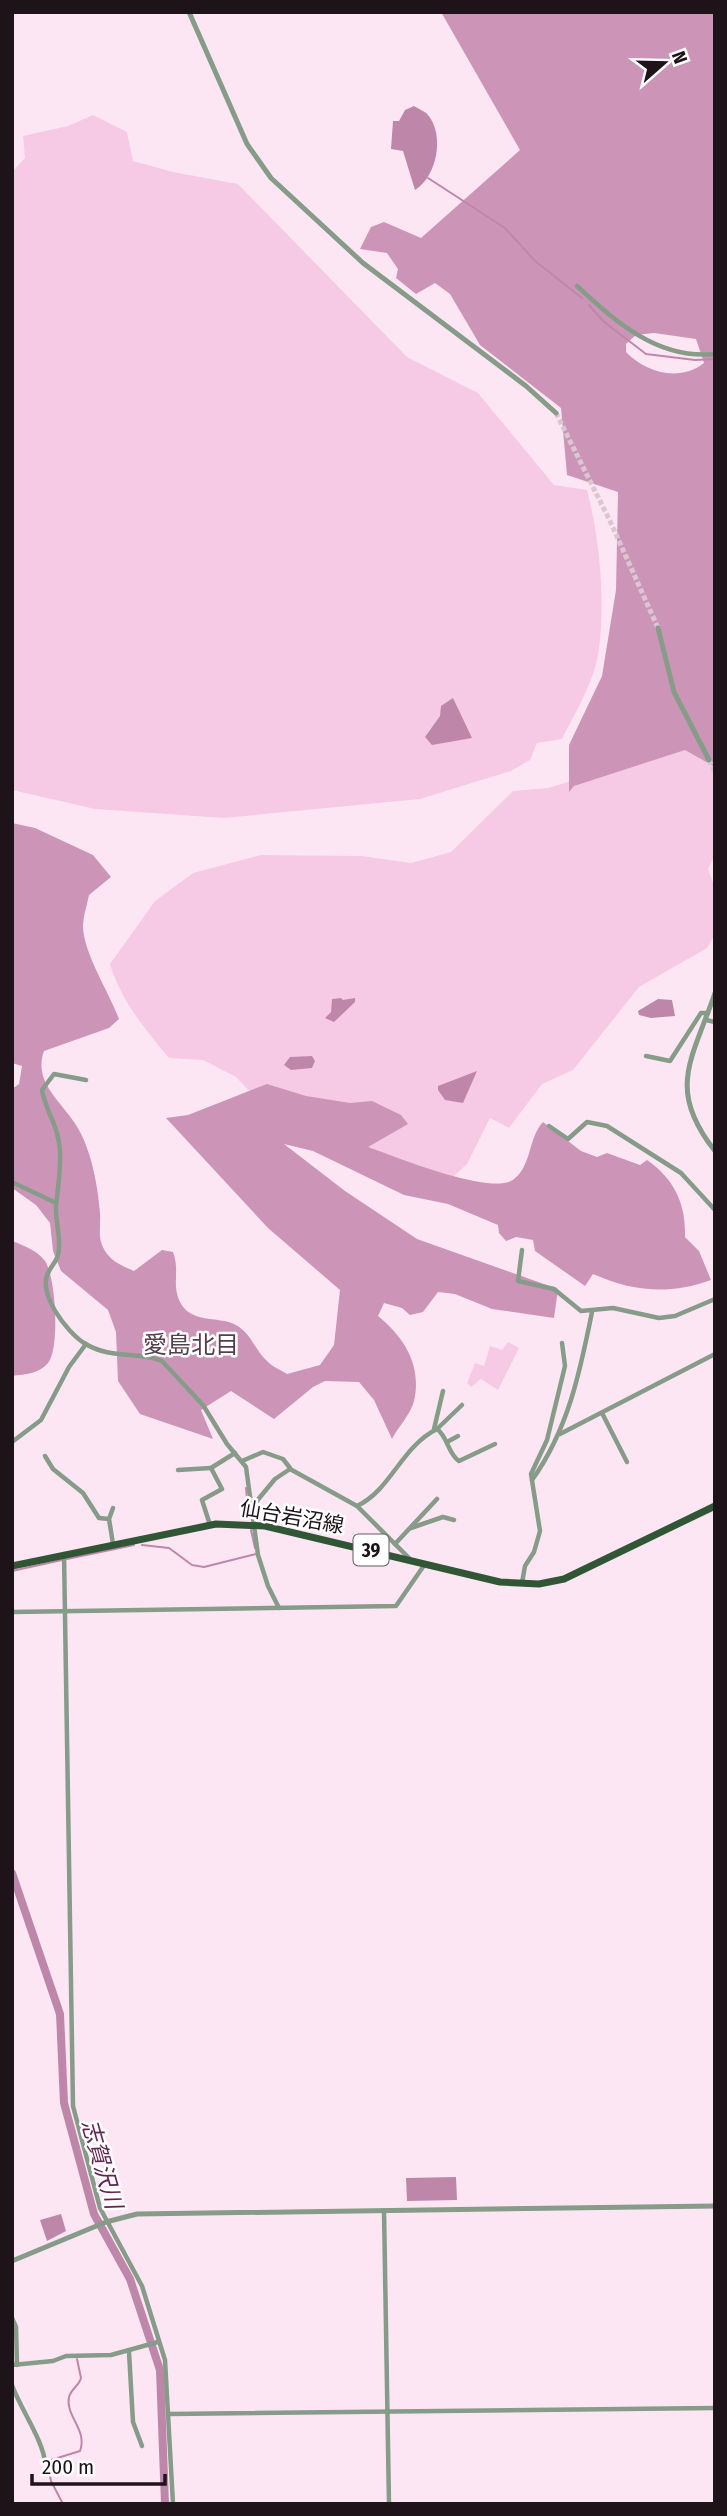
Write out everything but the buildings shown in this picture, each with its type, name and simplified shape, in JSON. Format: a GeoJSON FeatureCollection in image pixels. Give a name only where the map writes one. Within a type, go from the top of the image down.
{"type":"FeatureCollection","features":[{"type":"Feature","properties":{"kind":"main road","name":"仙台岩沼線"},"geometry":{"type":"LineString","coordinates":[[12,1566],[64,1553],[210,1525],[253,1523],[522,1584],[550,1583],[564,1579],[715,1505]]}},
{"type":"Feature","properties":{"kind":"street"},"geometry":{"type":"LineString","coordinates":[[189,12],[247,144],[271,177],[363,263],[526,386],[556,413]]}},
{"type":"Feature","properties":{"kind":"street"},"geometry":{"type":"LineString","coordinates":[[577,286],[645,341],[696,353],[715,354]]}},
{"type":"Feature","properties":{"kind":"street"},"geometry":{"type":"LineString","coordinates":[[658,628],[674,692],[709,760]]}},
{"type":"Feature","properties":{"kind":"street"},"geometry":{"type":"LineString","coordinates":[[715,993],[689,1070],[686,1098],[694,1124],[715,1151]]}},
{"type":"Feature","properties":{"kind":"street"},"geometry":{"type":"LineString","coordinates":[[646,1056],[670,1061],[701,1013],[715,1023]]}},
{"type":"Feature","properties":{"kind":"street"},"geometry":{"type":"LineString","coordinates":[[86,1080],[54,1074],[42,1090],[44,1101],[57,1125],[60,1150],[56,1203],[60,1249],[56,1264],[48,1271],[48,1288],[55,1314],[86,1344],[118,1356],[162,1361],[203,1405],[248,1472],[253,1523],[263,1572],[279,1608]]}},
{"type":"Feature","properties":{"kind":"street"},"geometry":{"type":"LineString","coordinates":[[549,1126],[568,1139],[587,1122],[607,1126],[681,1173],[715,1210]]}},
{"type":"Feature","properties":{"kind":"street"},"geometry":{"type":"LineString","coordinates":[[12,1182],[56,1203]]}},
{"type":"Feature","properties":{"kind":"street"},"geometry":{"type":"LineString","coordinates":[[522,1250],[518,1281],[554,1289],[581,1311],[612,1308],[659,1318],[675,1316],[715,1299]]}},
{"type":"Feature","properties":{"kind":"street"},"geometry":{"type":"LineString","coordinates":[[532,1480],[554,1450],[560,1434],[579,1378],[592,1312]]}},
{"type":"Feature","properties":{"kind":"street"},"geometry":{"type":"LineString","coordinates":[[522,1584],[525,1566],[534,1552],[540,1531],[531,1474],[547,1440],[565,1366],[562,1343]]}},
{"type":"Feature","properties":{"kind":"street"},"geometry":{"type":"LineString","coordinates":[[12,1442],[41,1420],[69,1367],[86,1344]]}},
{"type":"Feature","properties":{"kind":"street"},"geometry":{"type":"LineString","coordinates":[[560,1434],[715,1354]]}},
{"type":"Feature","properties":{"kind":"street"},"geometry":{"type":"LineString","coordinates":[[436,1429],[443,1391]]}},
{"type":"Feature","properties":{"kind":"street"},"geometry":{"type":"LineString","coordinates":[[357,1506],[366,1504],[416,1441],[436,1429],[462,1405]]}},
{"type":"Feature","properties":{"kind":"street"},"geometry":{"type":"LineString","coordinates":[[602,1412],[627,1462]]}},
{"type":"Feature","properties":{"kind":"street"},"geometry":{"type":"LineString","coordinates":[[436,1429],[447,1442],[453,1457],[459,1461],[495,1444]]}},
{"type":"Feature","properties":{"kind":"street"},"geometry":{"type":"LineString","coordinates":[[447,1442],[457,1436]]}},
{"type":"Feature","properties":{"kind":"street"},"geometry":{"type":"LineString","coordinates":[[178,1470],[197,1472],[211,1468],[235,1453]]}},
{"type":"Feature","properties":{"kind":"street"},"geometry":{"type":"LineString","coordinates":[[242,1461],[265,1453],[283,1459],[290,1469],[357,1506],[410,1559]]}},
{"type":"Feature","properties":{"kind":"street"},"geometry":{"type":"LineString","coordinates":[[45,1456],[53,1469],[83,1493],[99,1518],[109,1519]]}},
{"type":"Feature","properties":{"kind":"street"},"geometry":{"type":"LineString","coordinates":[[210,1525],[202,1500],[222,1489],[211,1468]]}},
{"type":"Feature","properties":{"kind":"street"},"geometry":{"type":"LineString","coordinates":[[251,1509],[275,1479],[290,1469]]}},
{"type":"Feature","properties":{"kind":"street"},"geometry":{"type":"LineString","coordinates":[[395,1544],[437,1499]]}},
{"type":"Feature","properties":{"kind":"street"},"geometry":{"type":"LineString","coordinates":[[113,1508],[109,1519],[113,1544]]}},
{"type":"Feature","properties":{"kind":"street"},"geometry":{"type":"LineString","coordinates":[[410,1528],[443,1517],[454,1520]]}},
{"type":"Feature","properties":{"kind":"street"},"geometry":{"type":"LineString","coordinates":[[64,1553],[71,2081],[79,2134],[106,2222],[137,2276],[165,2360],[173,2504]]}},
{"type":"Feature","properties":{"kind":"street"},"geometry":{"type":"LineString","coordinates":[[12,1612],[396,1606],[426,1563]]}},
{"type":"Feature","properties":{"kind":"street"},"geometry":{"type":"LineString","coordinates":[[12,2261],[106,2222],[137,2214],[715,2206]]}},
{"type":"Feature","properties":{"kind":"street"},"geometry":{"type":"LineString","coordinates":[[384,2210],[389,2504]]}},
{"type":"Feature","properties":{"kind":"street"},"geometry":{"type":"LineString","coordinates":[[12,2318],[16,2327],[15,2365],[52,2361],[66,2356],[103,2356],[129,2352],[159,2342]]}},
{"type":"Feature","properties":{"kind":"street"},"geometry":{"type":"LineString","coordinates":[[129,2352],[133,2422],[142,2446]]}},
{"type":"Feature","properties":{"kind":"street"},"geometry":{"type":"LineString","coordinates":[[12,2385],[22,2412],[41,2446],[45,2463]]}},
{"type":"Feature","properties":{"kind":"street"},"geometry":{"type":"LineString","coordinates":[[169,2414],[715,2408]]}},
{"type":"Feature","properties":{"kind":"shaded area"},"geometry":{"type":"Polygon","coordinates":[[[441,12],[715,12],[715,767],[685,750],[574,786],[569,792],[569,745],[602,676],[616,590],[618,492],[567,475],[561,408],[480,345],[450,294],[435,283],[416,294],[396,278],[398,269],[387,253],[360,249],[371,227],[384,222],[421,238],[520,150],[441,12]],[[654,333],[636,335],[626,344],[626,352],[653,370],[684,372],[704,363],[696,339],[654,333]]]}},
{"type":"Feature","properties":{"kind":"shaded area"},"geometry":{"type":"Polygon","coordinates":[[[414,106],[427,114],[433,123],[437,144],[429,176],[415,190],[403,151],[391,149],[393,121],[399,121],[405,110],[414,106]]]}},
{"type":"Feature","properties":{"kind":"shaded area"},"geometry":{"type":"Polygon","coordinates":[[[93,115],[127,132],[133,161],[173,172],[238,184],[407,357],[478,393],[554,485],[587,490],[600,572],[600,636],[592,677],[562,739],[537,743],[530,760],[511,771],[420,799],[224,818],[95,809],[12,790],[12,172],[25,158],[23,136],[68,126],[93,115]]]}},
{"type":"Feature","properties":{"kind":"shaded area"},"geometry":{"type":"Polygon","coordinates":[[[453,698],[472,738],[432,745],[425,737],[440,716],[441,706],[453,698]]]}},
{"type":"Feature","properties":{"kind":"shaded area"},"geometry":{"type":"Polygon","coordinates":[[[715,732],[715,855],[708,869],[715,888],[715,934],[707,948],[639,987],[573,1070],[542,1084],[509,1128],[490,1118],[467,1164],[442,1187],[276,1119],[236,1077],[203,1060],[169,1058],[120,990],[110,964],[155,901],[193,873],[261,855],[362,856],[411,863],[451,852],[513,791],[548,788],[684,746],[715,732]]]}},
{"type":"Feature","properties":{"kind":"shaded area"},"geometry":{"type":"Polygon","coordinates":[[[12,823],[35,828],[93,855],[111,877],[89,895],[83,927],[92,961],[119,1019],[109,1028],[44,1051],[42,1072],[50,1090],[76,1125],[90,1156],[100,1213],[100,1238],[108,1255],[134,1271],[162,1250],[173,1252],[177,1294],[184,1308],[190,1313],[236,1325],[246,1333],[268,1362],[287,1374],[320,1365],[334,1345],[340,1290],[268,1228],[166,1118],[188,1115],[267,1084],[306,1096],[350,1103],[372,1101],[401,1115],[408,1124],[368,1147],[465,1179],[503,1183],[514,1179],[524,1166],[538,1128],[543,1122],[581,1151],[597,1157],[607,1153],[640,1165],[647,1160],[664,1175],[677,1193],[683,1213],[685,1237],[699,1251],[711,1280],[681,1288],[652,1289],[623,1285],[593,1274],[585,1286],[535,1251],[533,1240],[516,1237],[506,1241],[499,1233],[498,1225],[448,1204],[404,1195],[313,1151],[284,1144],[345,1191],[417,1239],[558,1289],[554,1318],[492,1309],[455,1294],[438,1292],[423,1312],[410,1315],[402,1308],[384,1303],[378,1316],[403,1343],[416,1376],[414,1401],[392,1439],[374,1400],[359,1382],[325,1381],[313,1387],[274,1419],[231,1391],[201,1410],[213,1439],[140,1414],[118,1381],[116,1332],[108,1310],[61,1271],[53,1251],[50,1223],[36,1205],[12,1188],[12,1089],[19,1084],[22,1066],[12,1063],[12,823]]]}},
{"type":"Feature","properties":{"kind":"shaded area"},"geometry":{"type":"Polygon","coordinates":[[[355,998],[355,1002],[334,1022],[325,1018],[331,1012],[332,999],[355,998]]]}},
{"type":"Feature","properties":{"kind":"shaded area"},"geometry":{"type":"Polygon","coordinates":[[[658,999],[672,1000],[675,1016],[651,1018],[639,1015],[638,1011],[658,999]]]}},
{"type":"Feature","properties":{"kind":"shaded area"},"geometry":{"type":"Polygon","coordinates":[[[312,1056],[315,1061],[312,1068],[291,1070],[284,1065],[290,1057],[312,1056]]]}},
{"type":"Feature","properties":{"kind":"shaded area"},"geometry":{"type":"Polygon","coordinates":[[[477,1071],[463,1103],[445,1100],[438,1090],[438,1086],[477,1071]]]}},
{"type":"Feature","properties":{"kind":"shaded area"},"geometry":{"type":"Polygon","coordinates":[[[12,1241],[42,1257],[49,1269],[54,1297],[55,1329],[52,1355],[48,1363],[36,1371],[12,1376],[12,1241]]]}},
{"type":"Feature","properties":{"kind":"shaded area"},"geometry":{"type":"Polygon","coordinates":[[[508,1342],[519,1348],[498,1390],[481,1379],[471,1387],[467,1383],[475,1363],[484,1366],[490,1346],[502,1350],[508,1342]]]}},
{"type":"Feature","properties":{"kind":"shaded area"},"geometry":{"type":"Polygon","coordinates":[[[456,2177],[457,2200],[407,2201],[406,2178],[456,2177]]]}},
{"type":"Feature","properties":{"kind":"shaded area"},"geometry":{"type":"Polygon","coordinates":[[[61,2214],[66,2231],[47,2241],[40,2220],[61,2214]]]}},
{"type":"Feature","properties":{"kind":"waterway"},"geometry":{"type":"LineString","coordinates":[[428,178],[505,228],[535,261],[582,298]]}},
{"type":"Feature","properties":{"kind":"waterway"},"geometry":{"type":"LineString","coordinates":[[589,305],[603,321],[646,354],[695,360],[715,359]]}},
{"type":"Feature","properties":{"kind":"waterway"},"geometry":{"type":"LineString","coordinates":[[246,1488],[248,1509]]}},
{"type":"Feature","properties":{"kind":"waterway"},"geometry":{"type":"LineString","coordinates":[[251,1530],[255,1548]]}},
{"type":"Feature","properties":{"kind":"waterway"},"geometry":{"type":"LineString","coordinates":[[67,1559],[134,1545]]}},
{"type":"Feature","properties":{"kind":"waterway"},"geometry":{"type":"LineString","coordinates":[[142,1545],[169,1548],[192,1565],[204,1567],[256,1554]]}},
{"type":"Feature","properties":{"kind":"waterway"},"geometry":{"type":"LineString","coordinates":[[12,1571],[62,1560]]}},
{"type":"Feature","properties":{"kind":"waterway","name":"志賀沢川"},"geometry":{"type":"LineString","coordinates":[[12,1873],[60,2014],[64,2103],[94,2214],[130,2279],[160,2370],[165,2504]]}},
{"type":"Feature","properties":{"kind":"waterway"},"geometry":{"type":"LineString","coordinates":[[51,2460],[80,2451],[81,2436],[69,2404],[70,2394],[81,2378],[77,2359]]}},
{"type":"Feature","properties":{"kind":"waterway"},"geometry":{"type":"LineString","coordinates":[[48,2465],[51,2481],[63,2504]]}},
{"type":"Feature","properties":{"kind":"tunnel"},"geometry":{"type":"LineString","coordinates":[[556,413],[610,521],[658,628]]}},
{"type":"Feature","properties":{"kind":"tunnel"},"geometry":{"type":"LineString","coordinates":[[709,760],[715,773]]}},
{"type":"Feature","properties":{"kind":"district","name":"愛島北目"},"geometry":{"type":"Point","coordinates":[191,1345]}}]}
